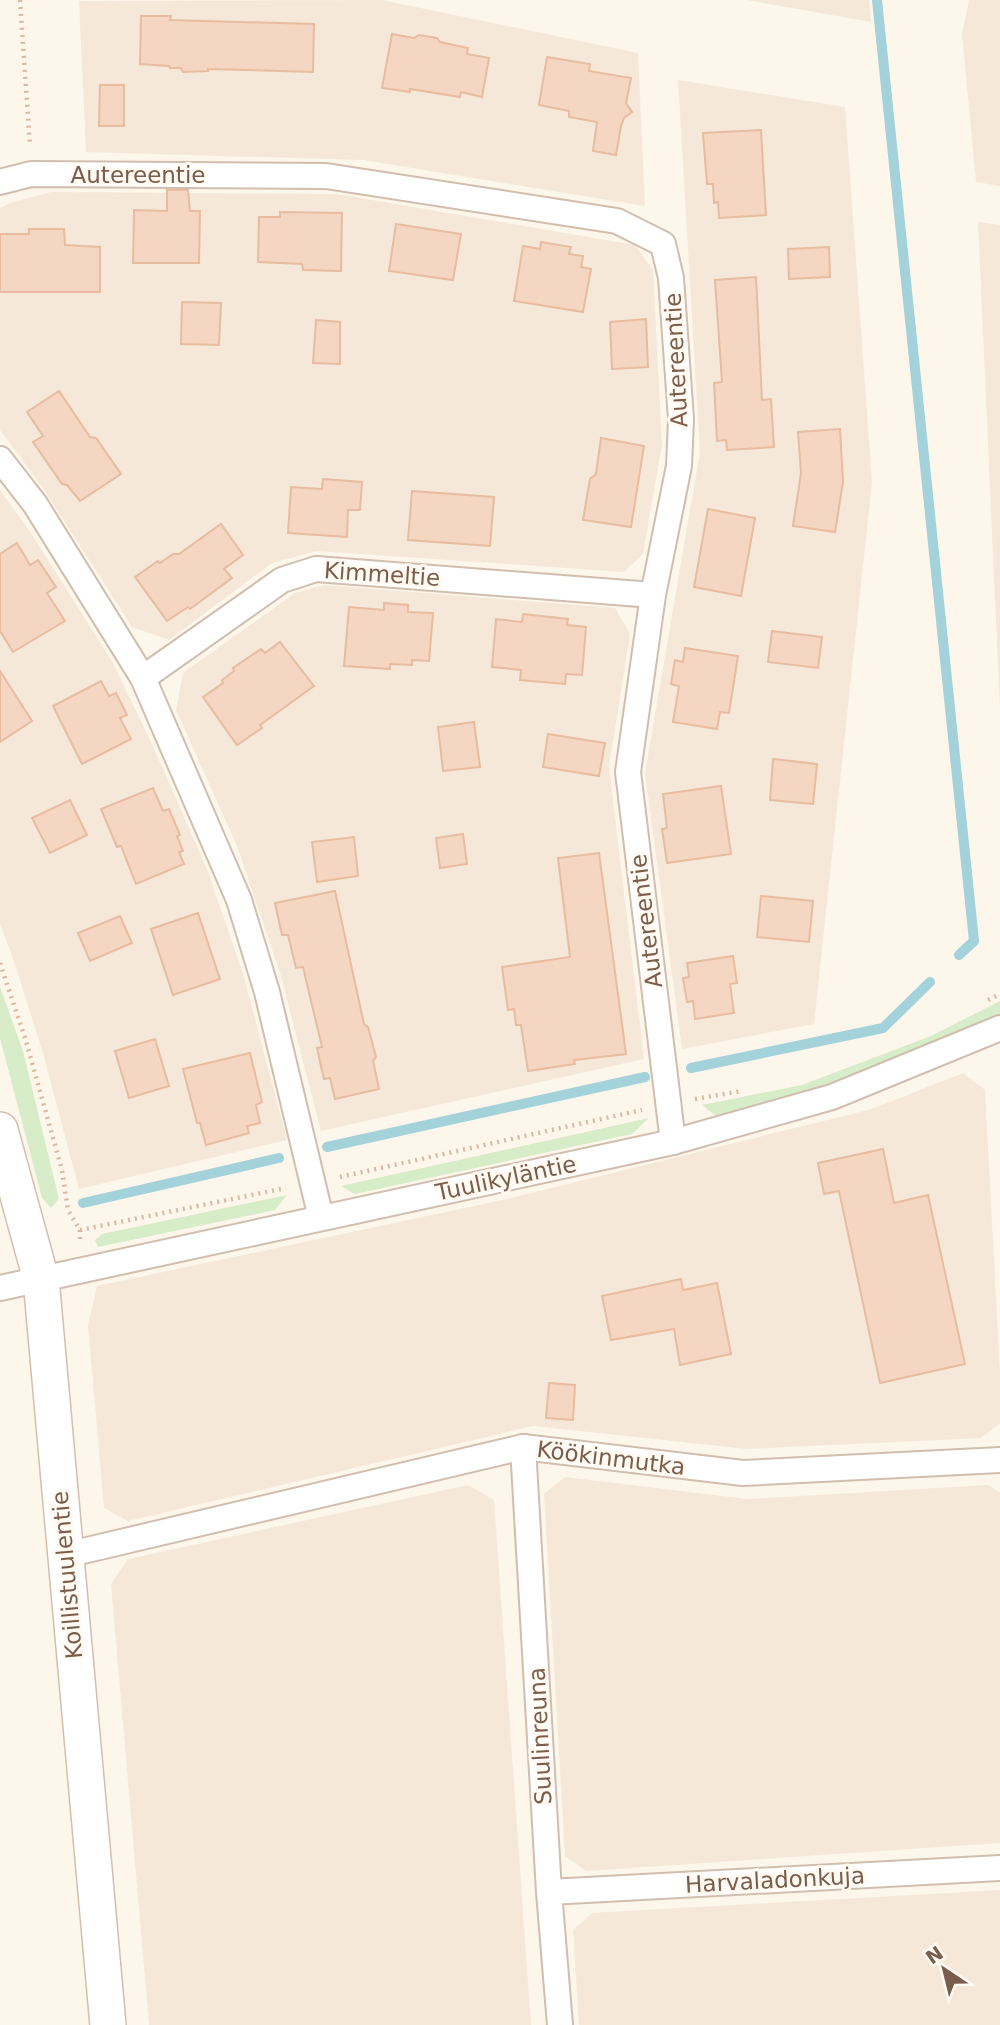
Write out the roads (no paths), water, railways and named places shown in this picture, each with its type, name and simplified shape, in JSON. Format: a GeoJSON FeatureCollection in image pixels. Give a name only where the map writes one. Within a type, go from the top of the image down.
{"type":"FeatureCollection","features":[{"type":"Feature","properties":{"kind":"street","name":"Autereentie"},"geometry":{"type":"LineString","coordinates":[[0,182],[31,174],[326,176],[617,221],[663,244],[671,278],[681,419],[679,466],[653,595],[628,772],[673,1142]]}},
{"type":"Feature","properties":{"kind":"street"},"geometry":{"type":"LineString","coordinates":[[0,459],[34,504],[143,678],[239,900],[267,992],[321,1218]]}},
{"type":"Feature","properties":{"kind":"street","name":"Kimmeltie"},"geometry":{"type":"LineString","coordinates":[[143,678],[282,580],[316,569],[653,595]]}},
{"type":"Feature","properties":{"kind":"street","name":"Tuulikyläntie"},"geometry":{"type":"LineString","coordinates":[[0,1288],[673,1142],[832,1097],[999,1033]]}},
{"type":"Feature","properties":{"kind":"street","name":"Koillistuulentie"},"geometry":{"type":"LineString","coordinates":[[0,1130],[41,1279],[107,2025]]}},
{"type":"Feature","properties":{"kind":"street","name":"Köökinmutka"},"geometry":{"type":"LineString","coordinates":[[66,1555],[523,1447],[743,1473],[1000,1460]]}},
{"type":"Feature","properties":{"kind":"street","name":"Suulinreuna"},"geometry":{"type":"LineString","coordinates":[[523,1447],[549,1892],[560,2025]]}},
{"type":"Feature","properties":{"kind":"street","name":"Harvaladonkuja"},"geometry":{"type":"LineString","coordinates":[[549,1892],[1000,1868]]}},
{"type":"Feature","properties":{"kind":"waterway"},"geometry":{"type":"LineString","coordinates":[[877,0],[974,941],[959,955]]}},
{"type":"Feature","properties":{"kind":"waterway"},"geometry":{"type":"LineString","coordinates":[[691,1068],[883,1028],[930,982]]}},
{"type":"Feature","properties":{"kind":"waterway"},"geometry":{"type":"LineString","coordinates":[[327,1147],[645,1077]]}},
{"type":"Feature","properties":{"kind":"waterway"},"geometry":{"type":"LineString","coordinates":[[83,1203],[279,1158]]}}]}
